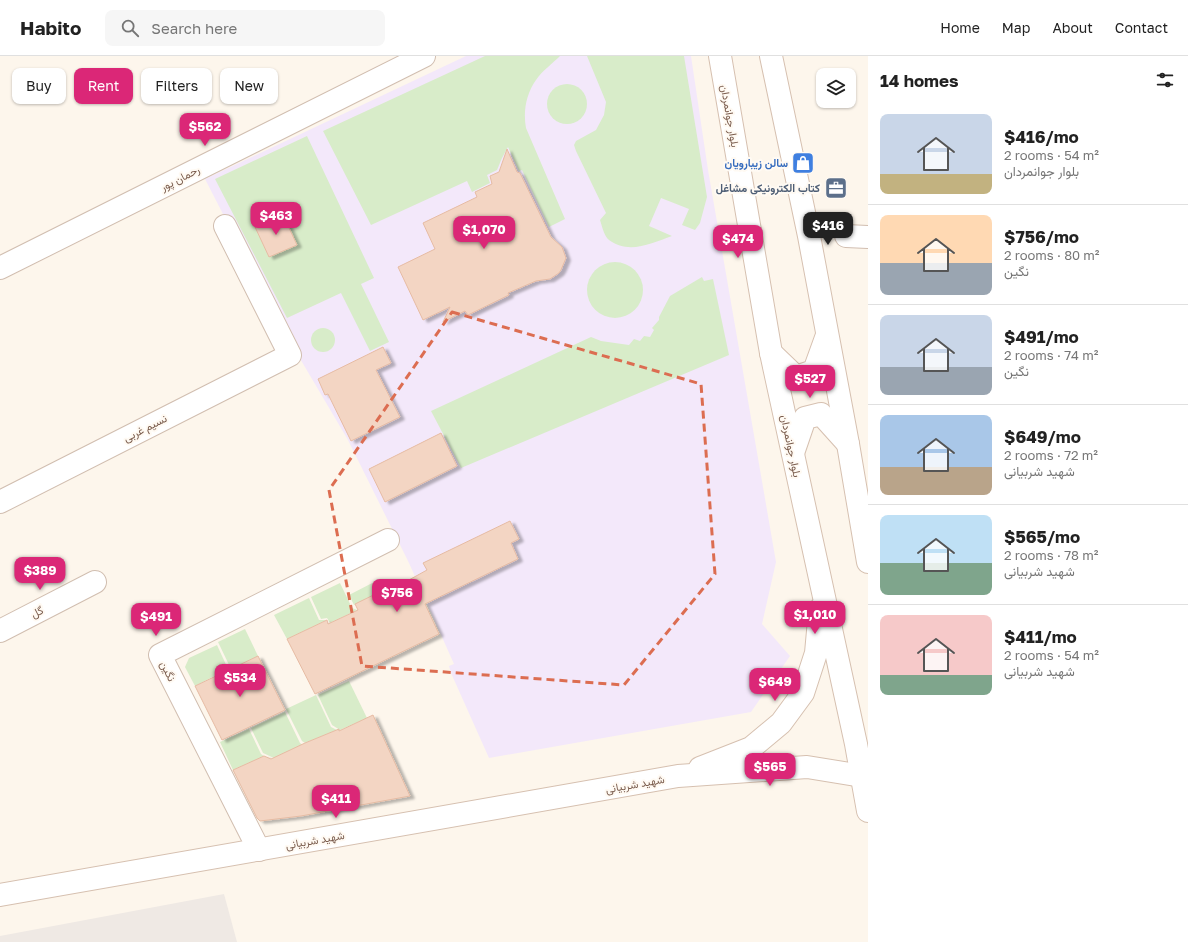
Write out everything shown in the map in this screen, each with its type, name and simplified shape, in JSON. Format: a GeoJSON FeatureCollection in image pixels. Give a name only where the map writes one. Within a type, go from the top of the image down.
{"type":"FeatureCollection","features":[{"type":"Feature","properties":{"kind":"main road","name":"رحمان پور"},"geometry":{"type":"LineString","coordinates":[[0,268],[424,56]]}},
{"type":"Feature","properties":{"kind":"main road","name":"بلوار جوانمردان"},"geometry":{"type":"LineString","coordinates":[[720,56],[771,353],[868,810]]}},
{"type":"Feature","properties":{"kind":"main road"},"geometry":{"type":"LineString","coordinates":[[771,56],[809,236],[848,444],[868,562]]}},
{"type":"Feature","properties":{"kind":"main road","name":"نسیم غربی"},"geometry":{"type":"LineString","coordinates":[[0,502],[290,355],[225,226]]}},
{"type":"Feature","properties":{"kind":"main road"},"geometry":{"type":"LineString","coordinates":[[846,236],[868,237]]}},
{"type":"Feature","properties":{"kind":"main road"},"geometry":{"type":"LineString","coordinates":[[771,353],[796,377],[814,372],[827,334]]}},
{"type":"Feature","properties":{"kind":"main road"},"geometry":{"type":"LineString","coordinates":[[792,454],[805,418],[821,414],[848,444]]}},
{"type":"Feature","properties":{"kind":"main road","name":"نگین"},"geometry":{"type":"LineString","coordinates":[[259,850],[160,655],[388,540]]}},
{"type":"Feature","properties":{"kind":"main road","name":"گل"},"geometry":{"type":"LineString","coordinates":[[0,631],[95,582]]}},
{"type":"Feature","properties":{"kind":"main road","name":"شهید شربیانی"},"geometry":{"type":"LineString","coordinates":[[678,776],[751,748],[781,723],[803,693],[816,653],[822,590]]}},
{"type":"Feature","properties":{"kind":"main road","name":"شهید شربیانی"},"geometry":{"type":"LineString","coordinates":[[0,895],[678,776],[807,767],[862,776]]}},
{"type":"Feature","properties":{"kind":"highlighted area"},"geometry":{"type":"Polygon","coordinates":[[[452,312],[701,384],[715,574],[624,685],[362,666],[329,490],[452,312]]]}},
{"type":"Feature","properties":{"kind":"shaded area"},"geometry":{"type":"Polygon","coordinates":[[[466,56],[691,56],[708,170],[776,562],[762,624],[790,656],[751,712],[489,758],[451,673],[449,666],[454,664],[409,563],[348,440],[279,323],[205,179],[466,56]]]}},
{"type":"Feature","properties":{"kind":"shaded area"},"geometry":{"type":"Polygon","coordinates":[[[224,894],[237,942],[0,942],[0,936],[224,894]]]}},
{"type":"Feature","properties":{"kind":"green space"},"geometry":{"type":"Polygon","coordinates":[[[485,56],[560,56],[541,74],[533,85],[526,103],[525,116],[526,128],[565,219],[549,227],[522,170],[519,171],[508,147],[497,170],[487,175],[490,183],[472,192],[467,181],[371,225],[323,131],[485,56]]]}},
{"type":"Feature","properties":{"kind":"green space"},"geometry":{"type":"Polygon","coordinates":[[[587,56],[684,56],[707,197],[700,223],[695,230],[682,225],[689,209],[661,198],[649,226],[672,236],[649,244],[624,247],[609,240],[606,236],[600,220],[606,213],[574,145],[576,141],[596,130],[604,115],[606,102],[587,56]]]}},
{"type":"Feature","properties":{"kind":"green space"},"geometry":{"type":"Polygon","coordinates":[[[567,84],[581,90],[587,104],[581,118],[567,124],[553,118],[547,104],[553,90],[567,84]]]}},
{"type":"Feature","properties":{"kind":"green space"},"geometry":{"type":"Polygon","coordinates":[[[307,136],[374,278],[361,284],[389,342],[370,351],[341,293],[287,318],[215,179],[307,136]]]}},
{"type":"Feature","properties":{"kind":"green space"},"geometry":{"type":"Polygon","coordinates":[[[615,262],[626,264],[635,270],[641,279],[643,290],[641,301],[635,310],[626,316],[615,318],[604,316],[595,310],[589,301],[587,290],[589,279],[595,270],[604,264],[615,262]]]}},
{"type":"Feature","properties":{"kind":"green space"},"geometry":{"type":"Polygon","coordinates":[[[702,277],[704,281],[713,279],[729,355],[461,468],[431,411],[591,337],[601,341],[629,345],[634,339],[640,341],[644,336],[650,337],[654,330],[652,328],[659,320],[659,317],[670,296],[702,277]]]}},
{"type":"Feature","properties":{"kind":"green space"},"geometry":{"type":"Polygon","coordinates":[[[323,328],[328,329],[334,335],[334,345],[328,351],[323,352],[318,351],[312,345],[311,340],[312,335],[318,329],[323,328]]]}},
{"type":"Feature","properties":{"kind":"green space"},"geometry":{"type":"Polygon","coordinates":[[[380,579],[385,590],[354,605],[349,595],[380,579]]]}},
{"type":"Feature","properties":{"kind":"green space"},"geometry":{"type":"Polygon","coordinates":[[[340,583],[352,608],[357,610],[330,623],[327,618],[321,619],[311,597],[340,583]]]}},
{"type":"Feature","properties":{"kind":"green space"},"geometry":{"type":"Polygon","coordinates":[[[309,598],[319,620],[327,620],[287,639],[274,615],[309,598]]]}},
{"type":"Feature","properties":{"kind":"green space"},"geometry":{"type":"Polygon","coordinates":[[[245,629],[258,656],[231,669],[218,642],[245,629]]]}},
{"type":"Feature","properties":{"kind":"green space"},"geometry":{"type":"Polygon","coordinates":[[[217,645],[228,669],[195,686],[185,667],[189,658],[217,645]]]}},
{"type":"Feature","properties":{"kind":"green space"},"geometry":{"type":"Polygon","coordinates":[[[349,681],[367,718],[340,730],[332,725],[318,695],[349,681]]]}},
{"type":"Feature","properties":{"kind":"green space"},"geometry":{"type":"Polygon","coordinates":[[[316,695],[331,727],[337,730],[305,743],[302,741],[286,709],[316,695]]]}},
{"type":"Feature","properties":{"kind":"green space"},"geometry":{"type":"Polygon","coordinates":[[[285,712],[300,743],[303,745],[274,758],[263,753],[251,728],[285,712]]]}},
{"type":"Feature","properties":{"kind":"green space"},"geometry":{"type":"Polygon","coordinates":[[[249,729],[261,754],[264,756],[233,770],[220,742],[249,729]]]}},
{"type":"Feature","properties":{"kind":"building"},"geometry":{"type":"Polygon","coordinates":[[[507,149],[517,172],[520,173],[551,237],[562,247],[566,258],[561,270],[550,279],[536,281],[508,293],[509,295],[468,315],[465,311],[443,322],[450,307],[423,320],[398,267],[435,249],[423,223],[477,197],[475,192],[492,184],[490,176],[499,172],[507,149]]]}},
{"type":"Feature","properties":{"kind":"building"},"geometry":{"type":"Polygon","coordinates":[[[283,215],[297,245],[269,257],[255,227],[283,215]]]}},
{"type":"Feature","properties":{"kind":"building"},"geometry":{"type":"Polygon","coordinates":[[[383,347],[391,363],[376,370],[400,417],[351,441],[328,394],[325,395],[318,379],[383,347]]]}},
{"type":"Feature","properties":{"kind":"building"},"geometry":{"type":"Polygon","coordinates":[[[441,433],[457,466],[385,502],[369,469],[441,433]]]}},
{"type":"Feature","properties":{"kind":"building"},"geometry":{"type":"Polygon","coordinates":[[[510,521],[519,539],[511,543],[518,559],[425,604],[439,634],[315,694],[287,639],[327,620],[328,624],[358,610],[355,604],[396,584],[398,586],[427,570],[423,563],[510,521]]]}},
{"type":"Feature","properties":{"kind":"building"},"geometry":{"type":"Polygon","coordinates":[[[258,656],[285,710],[222,740],[195,686],[258,656]]]}},
{"type":"Feature","properties":{"kind":"building"},"geometry":{"type":"Polygon","coordinates":[[[373,715],[410,796],[301,816],[260,821],[257,818],[233,770],[264,756],[271,759],[339,729],[339,731],[373,715]]]}},
{"type":"Feature","properties":{"kind":"place","name":"سالن زیبارویان"},"geometry":{"type":"Point","coordinates":[803,163]}},
{"type":"Feature","properties":{"kind":"place","name":"کتاب الکترونیکی مشاغل"},"geometry":{"type":"Point","coordinates":[836,188]}}]}
